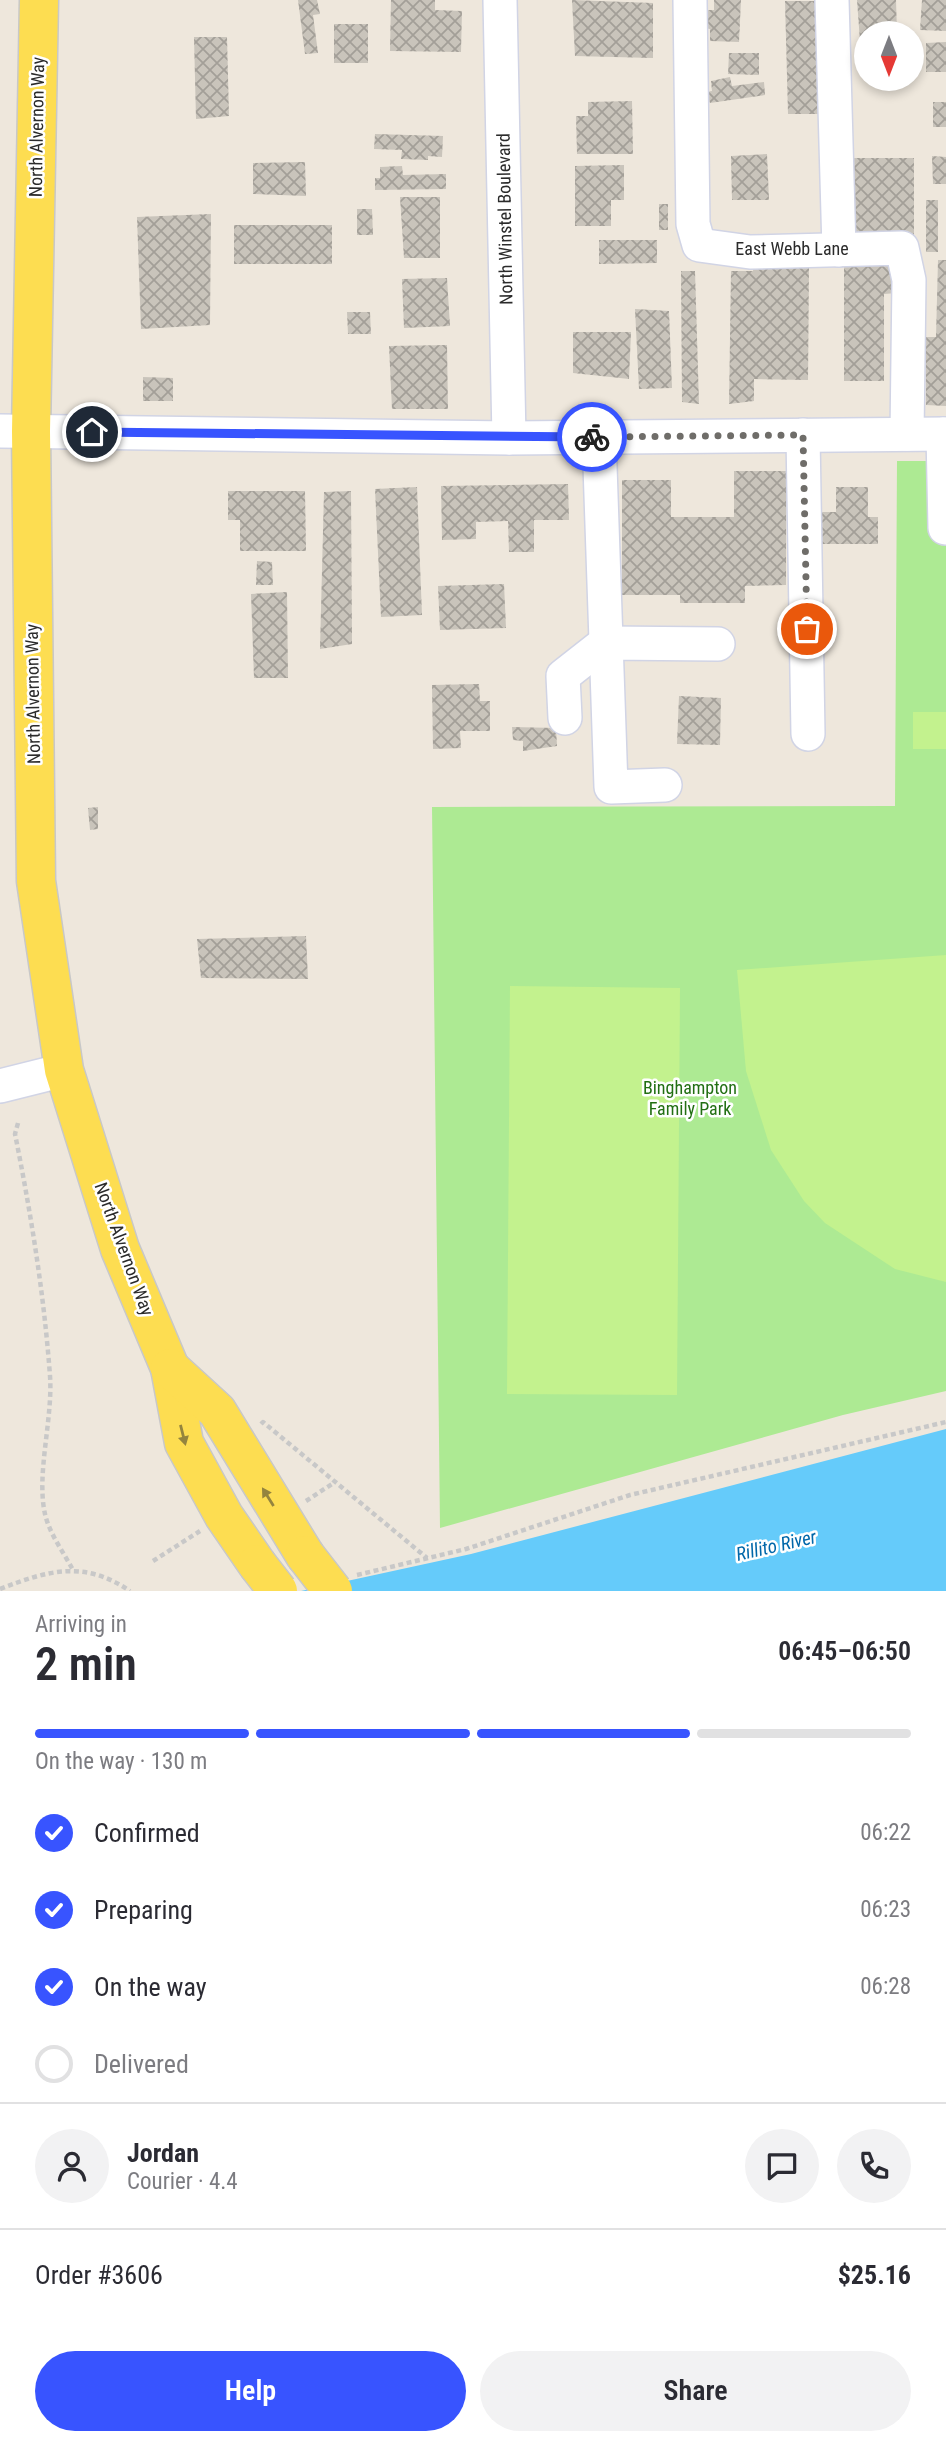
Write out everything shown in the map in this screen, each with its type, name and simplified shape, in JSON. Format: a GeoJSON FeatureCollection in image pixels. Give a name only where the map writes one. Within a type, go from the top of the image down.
{"type":"FeatureCollection","features":[{"type":"Feature","properties":{"kind":"main road","name":"North Alvernon Way"},"geometry":{"type":"LineString","coordinates":[[39,0],[16,431],[36,881],[64,1070],[120,1249],[170,1368],[184,1443],[224,1516],[267,1577]]}},
{"type":"Feature","properties":{"kind":"main road","name":"North Alvernon Way"},"geometry":{"type":"LineString","coordinates":[[170,1368],[217,1411],[305,1555],[340,1584]]}},
{"type":"Feature","properties":{"kind":"street","name":"North Winstel Boulevard"},"geometry":{"type":"LineString","coordinates":[[500,0],[509,438]]}},
{"type":"Feature","properties":{"kind":"street","name":"East Webb Lane"},"geometry":{"type":"LineString","coordinates":[[690,0],[693,224],[699,245],[750,252],[902,248],[909,281],[907,434]]}},
{"type":"Feature","properties":{"kind":"street"},"geometry":{"type":"LineString","coordinates":[[832,0],[839,250]]}},
{"type":"Feature","properties":{"kind":"street"},"geometry":{"type":"LineString","coordinates":[[16,431],[509,438],[945,433],[945,528]]}},
{"type":"Feature","properties":{"kind":"street"},"geometry":{"type":"LineString","coordinates":[[803,435],[808,734]]}},
{"type":"Feature","properties":{"kind":"street"},"geometry":{"type":"LineString","coordinates":[[599,437],[611,786],[665,785]]}},
{"type":"Feature","properties":{"kind":"street"},"geometry":{"type":"LineString","coordinates":[[565,718],[563,676],[605,643],[718,643]]}},
{"type":"Feature","properties":{"kind":"street"},"geometry":{"type":"LineString","coordinates":[[0,1086],[64,1070]]}},
{"type":"Feature","properties":{"kind":"path"},"geometry":{"type":"LineString","coordinates":[[18,1123],[15,1134],[33,1220],[50,1377],[51,1414],[42,1493],[45,1515],[73,1570]]}},
{"type":"Feature","properties":{"kind":"path"},"geometry":{"type":"LineString","coordinates":[[254,1427],[263,1422],[427,1559]]}},
{"type":"Feature","properties":{"kind":"path"},"geometry":{"type":"LineString","coordinates":[[340,1584],[505,1538],[630,1495],[946,1422]]}},
{"type":"Feature","properties":{"kind":"path"},"geometry":{"type":"LineString","coordinates":[[300,1504],[335,1482]]}},
{"type":"Feature","properties":{"kind":"path"},"geometry":{"type":"LineString","coordinates":[[153,1561],[201,1530]]}},
{"type":"Feature","properties":{"kind":"path"},"geometry":{"type":"LineString","coordinates":[[0,1589],[38,1575],[73,1570],[104,1576],[130,1591]]}},
{"type":"Feature","properties":{"kind":"green space","name":"Binghampton Family Park"},"geometry":{"type":"Polygon","coordinates":[[[897,461],[946,461],[946,1391],[843,1415],[440,1528],[432,807],[895,806],[897,461]]]}},
{"type":"Feature","properties":{"kind":"green space"},"geometry":{"type":"Polygon","coordinates":[[[913,712],[946,712],[946,749],[913,749],[913,712]]]}},
{"type":"Feature","properties":{"kind":"green space"},"geometry":{"type":"Polygon","coordinates":[[[946,955],[946,1282],[895,1269],[825,1223],[804,1201],[771,1150],[746,1071],[737,970],[946,955]]]}},
{"type":"Feature","properties":{"kind":"green space"},"geometry":{"type":"Polygon","coordinates":[[[510,986],[680,988],[677,1395],[507,1394],[510,986]]]}},
{"type":"Feature","properties":{"kind":"water","name":"Rillito River"},"geometry":{"type":"Polygon","coordinates":[[[946,1429],[946,1591],[301,1591],[471,1554],[946,1429]]]}},
{"type":"Feature","properties":{"kind":"building"},"geometry":{"type":"Polygon","coordinates":[[[298,0],[317,0],[320,14],[313,15],[318,53],[305,54],[298,0]]]}},
{"type":"Feature","properties":{"kind":"building"},"geometry":{"type":"Polygon","coordinates":[[[391,0],[435,0],[435,10],[462,11],[461,52],[390,51],[391,0]]]}},
{"type":"Feature","properties":{"kind":"building"},"geometry":{"type":"Polygon","coordinates":[[[572,0],[653,3],[653,58],[575,56],[572,0]]]}},
{"type":"Feature","properties":{"kind":"building"},"geometry":{"type":"Polygon","coordinates":[[[714,0],[741,0],[739,42],[710,41],[710,29],[704,28],[705,10],[714,10],[714,0]]]}},
{"type":"Feature","properties":{"kind":"building"},"geometry":{"type":"Polygon","coordinates":[[[857,0],[896,0],[897,21],[859,21],[857,0]]]}},
{"type":"Feature","properties":{"kind":"building"},"geometry":{"type":"Polygon","coordinates":[[[922,0],[946,0],[946,31],[924,30],[924,21],[921,21],[922,0]]]}},
{"type":"Feature","properties":{"kind":"building"},"geometry":{"type":"Polygon","coordinates":[[[785,1],[821,1],[827,114],[788,114],[785,1]]]}},
{"type":"Feature","properties":{"kind":"building"},"geometry":{"type":"Polygon","coordinates":[[[334,24],[368,24],[368,63],[334,63],[334,24]]]}},
{"type":"Feature","properties":{"kind":"building"},"geometry":{"type":"Polygon","coordinates":[[[194,37],[227,37],[229,116],[196,119],[194,37]]]}},
{"type":"Feature","properties":{"kind":"building"},"geometry":{"type":"Polygon","coordinates":[[[946,42],[946,72],[926,72],[926,43],[946,42]]]}},
{"type":"Feature","properties":{"kind":"building"},"geometry":{"type":"Polygon","coordinates":[[[729,53],[759,53],[759,75],[728,74],[729,53]]]}},
{"type":"Feature","properties":{"kind":"building"},"geometry":{"type":"Polygon","coordinates":[[[730,77],[732,86],[764,82],[765,95],[710,103],[706,92],[712,91],[711,81],[730,77]]]}},
{"type":"Feature","properties":{"kind":"building"},"geometry":{"type":"Polygon","coordinates":[[[632,101],[633,154],[577,154],[576,116],[588,116],[588,102],[632,101]]]}},
{"type":"Feature","properties":{"kind":"building"},"geometry":{"type":"Polygon","coordinates":[[[933,102],[946,102],[946,127],[933,127],[933,102]]]}},
{"type":"Feature","properties":{"kind":"building"},"geometry":{"type":"Polygon","coordinates":[[[375,134],[443,136],[442,157],[428,156],[428,160],[401,159],[402,150],[374,149],[375,134]]]}},
{"type":"Feature","properties":{"kind":"building"},"geometry":{"type":"Polygon","coordinates":[[[767,154],[769,200],[732,200],[731,156],[767,154]]]}},
{"type":"Feature","properties":{"kind":"building"},"geometry":{"type":"Polygon","coordinates":[[[932,156],[946,157],[946,184],[933,184],[932,156]]]}},
{"type":"Feature","properties":{"kind":"building"},"geometry":{"type":"Polygon","coordinates":[[[849,158],[914,158],[914,235],[849,235],[849,158]]]}},
{"type":"Feature","properties":{"kind":"building"},"geometry":{"type":"Polygon","coordinates":[[[305,162],[306,196],[253,194],[253,163],[305,162]]]}},
{"type":"Feature","properties":{"kind":"building"},"geometry":{"type":"Polygon","coordinates":[[[624,165],[624,200],[611,200],[611,226],[575,226],[575,166],[624,165]]]}},
{"type":"Feature","properties":{"kind":"building"},"geometry":{"type":"Polygon","coordinates":[[[402,166],[403,175],[446,174],[446,189],[375,190],[375,178],[380,178],[380,167],[402,166]]]}},
{"type":"Feature","properties":{"kind":"building"},"geometry":{"type":"Polygon","coordinates":[[[400,197],[440,197],[440,258],[404,258],[400,197]]]}},
{"type":"Feature","properties":{"kind":"building"},"geometry":{"type":"Polygon","coordinates":[[[926,200],[938,200],[938,252],[926,252],[926,200]]]}},
{"type":"Feature","properties":{"kind":"building"},"geometry":{"type":"Polygon","coordinates":[[[659,204],[668,204],[668,230],[659,230],[659,204]]]}},
{"type":"Feature","properties":{"kind":"building"},"geometry":{"type":"Polygon","coordinates":[[[357,209],[372,209],[373,235],[357,235],[357,209]]]}},
{"type":"Feature","properties":{"kind":"building"},"geometry":{"type":"Polygon","coordinates":[[[211,214],[210,325],[141,329],[137,217],[211,214]]]}},
{"type":"Feature","properties":{"kind":"building"},"geometry":{"type":"Polygon","coordinates":[[[234,225],[332,225],[332,264],[234,264],[234,225]]]}},
{"type":"Feature","properties":{"kind":"building"},"geometry":{"type":"Polygon","coordinates":[[[599,240],[657,240],[657,263],[599,264],[599,240]]]}},
{"type":"Feature","properties":{"kind":"building"},"geometry":{"type":"Polygon","coordinates":[[[938,260],[946,260],[946,406],[926,405],[926,337],[936,337],[938,260]]]}},
{"type":"Feature","properties":{"kind":"building"},"geometry":{"type":"Polygon","coordinates":[[[844,265],[897,266],[897,293],[884,294],[884,381],[844,381],[844,265]]]}},
{"type":"Feature","properties":{"kind":"building"},"geometry":{"type":"Polygon","coordinates":[[[754,266],[809,267],[808,380],[754,379],[754,401],[729,404],[731,271],[753,271],[754,266]]]}},
{"type":"Feature","properties":{"kind":"building"},"geometry":{"type":"Polygon","coordinates":[[[681,271],[695,271],[699,404],[682,402],[681,271]]]}},
{"type":"Feature","properties":{"kind":"building"},"geometry":{"type":"Polygon","coordinates":[[[447,278],[450,326],[404,328],[402,279],[447,278]]]}},
{"type":"Feature","properties":{"kind":"building"},"geometry":{"type":"Polygon","coordinates":[[[635,309],[669,311],[672,388],[639,389],[635,309]]]}},
{"type":"Feature","properties":{"kind":"building"},"geometry":{"type":"Polygon","coordinates":[[[347,312],[370,312],[371,334],[348,334],[347,312]]]}},
{"type":"Feature","properties":{"kind":"building"},"geometry":{"type":"Polygon","coordinates":[[[573,332],[631,332],[629,379],[573,373],[573,332]]]}},
{"type":"Feature","properties":{"kind":"building"},"geometry":{"type":"Polygon","coordinates":[[[447,345],[448,409],[392,409],[389,346],[447,345]]]}},
{"type":"Feature","properties":{"kind":"building"},"geometry":{"type":"Polygon","coordinates":[[[143,377],[173,378],[173,401],[143,401],[143,377]]]}},
{"type":"Feature","properties":{"kind":"building"},"geometry":{"type":"Polygon","coordinates":[[[734,471],[786,471],[786,585],[745,586],[745,603],[680,603],[680,595],[622,595],[622,480],[671,480],[671,517],[734,517],[734,471]]]}},
{"type":"Feature","properties":{"kind":"building"},"geometry":{"type":"Polygon","coordinates":[[[568,484],[569,520],[534,520],[534,552],[509,552],[508,521],[476,522],[476,539],[442,540],[441,486],[568,484]]]}},
{"type":"Feature","properties":{"kind":"building"},"geometry":{"type":"Polygon","coordinates":[[[417,487],[422,615],[381,617],[375,489],[417,487]]]}},
{"type":"Feature","properties":{"kind":"building"},"geometry":{"type":"Polygon","coordinates":[[[836,487],[868,487],[868,517],[878,517],[878,544],[822,544],[822,512],[836,512],[836,487]]]}},
{"type":"Feature","properties":{"kind":"building"},"geometry":{"type":"Polygon","coordinates":[[[228,491],[305,491],[306,551],[240,551],[240,520],[228,520],[228,491]]]}},
{"type":"Feature","properties":{"kind":"building"},"geometry":{"type":"Polygon","coordinates":[[[351,491],[352,644],[320,649],[324,492],[351,491]]]}},
{"type":"Feature","properties":{"kind":"building"},"geometry":{"type":"Polygon","coordinates":[[[257,561],[272,562],[273,585],[256,585],[257,561]]]}},
{"type":"Feature","properties":{"kind":"building"},"geometry":{"type":"Polygon","coordinates":[[[504,584],[506,628],[440,630],[438,586],[504,584]]]}},
{"type":"Feature","properties":{"kind":"building"},"geometry":{"type":"Polygon","coordinates":[[[287,592],[288,678],[254,678],[251,594],[287,592]]]}},
{"type":"Feature","properties":{"kind":"building"},"geometry":{"type":"Polygon","coordinates":[[[479,684],[480,701],[490,701],[490,731],[460,731],[461,748],[433,749],[432,685],[479,684]]]}},
{"type":"Feature","properties":{"kind":"building"},"geometry":{"type":"Polygon","coordinates":[[[679,696],[721,698],[720,745],[677,744],[679,696]]]}},
{"type":"Feature","properties":{"kind":"building"},"geometry":{"type":"Polygon","coordinates":[[[512,727],[556,728],[557,746],[523,751],[523,741],[513,740],[512,727]]]}},
{"type":"Feature","properties":{"kind":"building"},"geometry":{"type":"Polygon","coordinates":[[[98,807],[98,829],[90,830],[88,808],[98,807]]]}},
{"type":"Feature","properties":{"kind":"building"},"geometry":{"type":"Polygon","coordinates":[[[306,936],[308,979],[201,978],[197,939],[306,936]]]}},
{"type":"Feature","properties":{"kind":"way so far"},"geometry":{"type":"LineString","coordinates":[[592,437],[803,435],[807,629]]}},
{"type":"Feature","properties":{"kind":"route"},"geometry":{"type":"LineString","coordinates":[[92,432],[592,437]]}}]}
